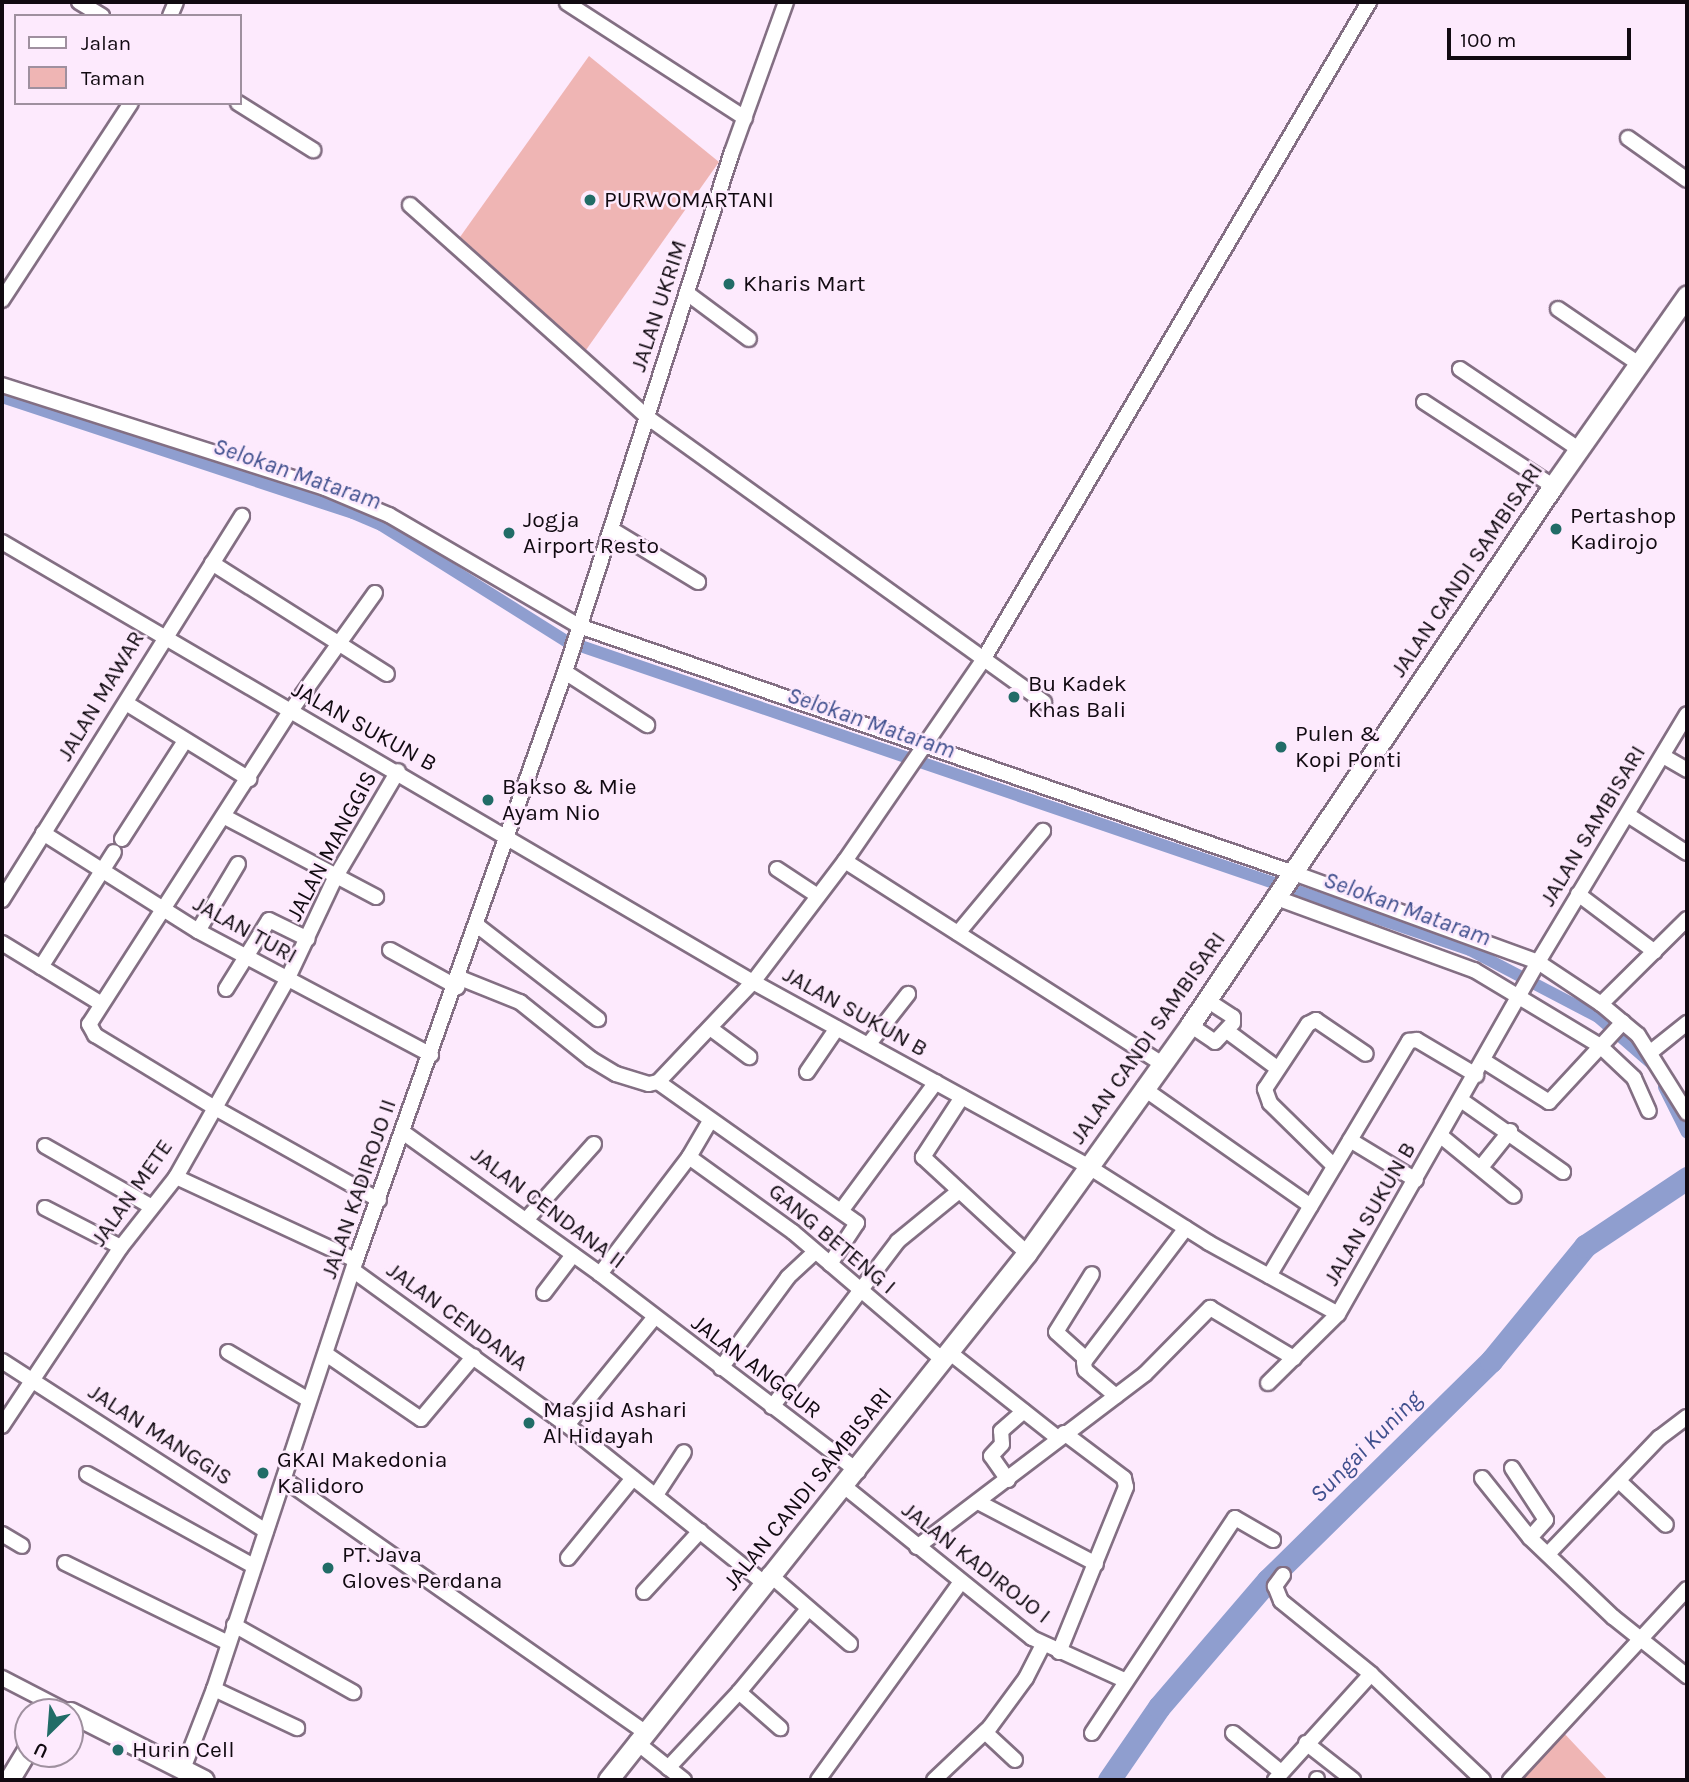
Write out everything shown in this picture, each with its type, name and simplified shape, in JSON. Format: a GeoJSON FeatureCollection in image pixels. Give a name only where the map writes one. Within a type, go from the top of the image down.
{"type":"FeatureCollection","features":[{"type":"Feature","properties":{"kind":"street"},"geometry":{"type":"LineString","coordinates":[[79,2],[99,14]]}},
{"type":"Feature","properties":{"kind":"street","name":"JALAN UKRIM"},"geometry":{"type":"LineString","coordinates":[[578,631],[687,293],[786,2]]}},
{"type":"Feature","properties":{"kind":"street"},"geometry":{"type":"LineString","coordinates":[[658,1082],[753,982],[845,861],[920,748],[983,660],[1369,2]]}},
{"type":"Feature","properties":{"kind":"street"},"geometry":{"type":"LineString","coordinates":[[567,3],[745,118]]}},
{"type":"Feature","properties":{"kind":"street"},"geometry":{"type":"LineString","coordinates":[[2,300],[130,105]]}},
{"type":"Feature","properties":{"kind":"street"},"geometry":{"type":"LineString","coordinates":[[241,105],[313,150]]}},
{"type":"Feature","properties":{"kind":"street"},"geometry":{"type":"LineString","coordinates":[[1628,138],[1687,180]]}},
{"type":"Feature","properties":{"kind":"street"},"geometry":{"type":"LineString","coordinates":[[410,205],[648,417],[1044,702]]}},
{"type":"Feature","properties":{"kind":"street"},"geometry":{"type":"LineString","coordinates":[[687,293],[749,339]]}},
{"type":"Feature","properties":{"kind":"street","name":"JALAN CANDI SAMBISARI"},"geometry":{"type":"LineString","coordinates":[[608,1780],[766,1578],[858,1471],[1027,1253],[1207,1000],[1275,895],[1553,486],[1687,295]]}},
{"type":"Feature","properties":{"kind":"street"},"geometry":{"type":"LineString","coordinates":[[1558,309],[1639,364]]}},
{"type":"Feature","properties":{"kind":"street"},"geometry":{"type":"LineString","coordinates":[[1460,369],[1580,450]]}},
{"type":"Feature","properties":{"kind":"street"},"geometry":{"type":"LineString","coordinates":[[2,385],[325,488],[389,515],[578,631],[1290,874],[1536,967],[1601,1004],[1652,1051],[1687,1113]]}},
{"type":"Feature","properties":{"kind":"street"},"geometry":{"type":"LineString","coordinates":[[1424,402],[1553,486]]}},
{"type":"Feature","properties":{"kind":"street","name":"JALAN MAWAR"},"geometry":{"type":"LineString","coordinates":[[2,900],[242,516]]}},
{"type":"Feature","properties":{"kind":"street"},"geometry":{"type":"LineString","coordinates":[[611,529],[698,582]]}},
{"type":"Feature","properties":{"kind":"street","name":"JALAN SUKUN B"},"geometry":{"type":"LineString","coordinates":[[2,542],[289,713],[398,771],[753,982],[1089,1167],[1186,1228],[1338,1314],[1536,967]]}},
{"type":"Feature","properties":{"kind":"street"},"geometry":{"type":"LineString","coordinates":[[212,563],[387,674]]}},
{"type":"Feature","properties":{"kind":"street"},"geometry":{"type":"LineString","coordinates":[[374,593],[337,641],[289,713],[225,817],[100,1003],[89,1024],[95,1035],[215,1108],[379,1200]]}},
{"type":"Feature","properties":{"kind":"street","name":"JALAN KADIROJO II"},"geometry":{"type":"LineString","coordinates":[[183,1769],[214,1689],[355,1266],[459,982],[578,631]]}},
{"type":"Feature","properties":{"kind":"street"},"geometry":{"type":"LineString","coordinates":[[565,672],[647,725]]}},
{"type":"Feature","properties":{"kind":"street"},"geometry":{"type":"LineString","coordinates":[[126,703],[249,779]]}},
{"type":"Feature","properties":{"kind":"street","name":"JALAN SAMBISARI"},"geometry":{"type":"LineString","coordinates":[[1536,967],[1687,714]]}},
{"type":"Feature","properties":{"kind":"street"},"geometry":{"type":"LineString","coordinates":[[41,967],[185,741]]}},
{"type":"Feature","properties":{"kind":"street"},"geometry":{"type":"LineString","coordinates":[[1663,756],[1687,770]]}},
{"type":"Feature","properties":{"kind":"street","name":"JALAN MANGGIS"},"geometry":{"type":"LineString","coordinates":[[287,980],[335,878],[398,771]]}},
{"type":"Feature","properties":{"kind":"street"},"geometry":{"type":"LineString","coordinates":[[1628,815],[1687,853]]}},
{"type":"Feature","properties":{"kind":"street"},"geometry":{"type":"LineString","coordinates":[[225,817],[335,878],[376,897]]}},
{"type":"Feature","properties":{"kind":"street"},"geometry":{"type":"LineString","coordinates":[[958,933],[1043,831]]}},
{"type":"Feature","properties":{"kind":"street","name":"JALAN TURI"},"geometry":{"type":"LineString","coordinates":[[43,833],[198,931],[431,1055]]}},
{"type":"Feature","properties":{"kind":"street"},"geometry":{"type":"LineString","coordinates":[[845,861],[1161,1064]]}},
{"type":"Feature","properties":{"kind":"street"},"geometry":{"type":"LineString","coordinates":[[198,931],[238,864]]}},
{"type":"Feature","properties":{"kind":"street"},"geometry":{"type":"LineString","coordinates":[[777,869],[818,896]]}},
{"type":"Feature","properties":{"kind":"street"},"geometry":{"type":"LineString","coordinates":[[1578,894],[1655,952]]}},
{"type":"Feature","properties":{"kind":"street"},"geometry":{"type":"LineString","coordinates":[[1275,895],[1425,949],[1523,993],[1604,1041],[1634,1078],[1649,1111]]}},
{"type":"Feature","properties":{"kind":"street"},"geometry":{"type":"LineString","coordinates":[[1601,1004],[1687,919]]}},
{"type":"Feature","properties":{"kind":"street"},"geometry":{"type":"LineString","coordinates":[[226,989],[269,920],[308,939]]}},
{"type":"Feature","properties":{"kind":"street"},"geometry":{"type":"LineString","coordinates":[[478,926],[598,1019]]}},
{"type":"Feature","properties":{"kind":"street"},"geometry":{"type":"LineString","coordinates":[[2,943],[100,1003]]}},
{"type":"Feature","properties":{"kind":"street"},"geometry":{"type":"LineString","coordinates":[[390,950],[459,982],[520,1002],[616,1074],[643,1083],[658,1082],[841,1211],[858,1225],[830,1264]]}},
{"type":"Feature","properties":{"kind":"street","name":"JALAN METE"},"geometry":{"type":"LineString","coordinates":[[4,1417],[121,1247],[176,1177],[287,980]]}},
{"type":"Feature","properties":{"kind":"street"},"geometry":{"type":"LineString","coordinates":[[868,1045],[908,994]]}},
{"type":"Feature","properties":{"kind":"street"},"geometry":{"type":"LineString","coordinates":[[1189,1025],[1214,1042],[1227,1031],[1233,1017],[1207,1000]]}},
{"type":"Feature","properties":{"kind":"street"},"geometry":{"type":"LineString","coordinates":[[1334,1166],[1265,1097],[1277,1068],[1316,1020],[1366,1054]]}},
{"type":"Feature","properties":{"kind":"street"},"geometry":{"type":"LineString","coordinates":[[1484,1061],[1549,1102],[1622,1023]]}},
{"type":"Feature","properties":{"kind":"street"},"geometry":{"type":"LineString","coordinates":[[1652,1051],[1687,1023]]}},
{"type":"Feature","properties":{"kind":"street"},"geometry":{"type":"LineString","coordinates":[[710,1028],[749,1057]]}},
{"type":"Feature","properties":{"kind":"street"},"geometry":{"type":"LineString","coordinates":[[807,1072],[837,1028]]}},
{"type":"Feature","properties":{"kind":"street"},"geometry":{"type":"LineString","coordinates":[[1227,1031],[1277,1068]]}},
{"type":"Feature","properties":{"kind":"street"},"geometry":{"type":"LineString","coordinates":[[1269,1276],[1409,1041],[1417,1040],[1476,1075]]}},
{"type":"Feature","properties":{"kind":"street"},"geometry":{"type":"LineString","coordinates":[[841,1211],[936,1082]]}},
{"type":"Feature","properties":{"kind":"street"},"geometry":{"type":"LineString","coordinates":[[1143,1088],[1311,1206]]}},
{"type":"Feature","properties":{"kind":"street"},"geometry":{"type":"LineString","coordinates":[[962,1097],[922,1156],[1027,1253]]}},
{"type":"Feature","properties":{"kind":"street"},"geometry":{"type":"LineString","coordinates":[[1461,1100],[1510,1131],[1563,1172]]}},
{"type":"Feature","properties":{"kind":"street"},"geometry":{"type":"LineString","coordinates":[[600,1274],[689,1157],[710,1121]]}},
{"type":"Feature","properties":{"kind":"street"},"geometry":{"type":"LineString","coordinates":[[1482,1166],[1510,1131]]}},
{"type":"Feature","properties":{"kind":"street","name":"JALAN CENDANA II"},"geometry":{"type":"LineString","coordinates":[[404,1133],[600,1274],[658,1321]]}},
{"type":"Feature","properties":{"kind":"street"},"geometry":{"type":"LineString","coordinates":[[1441,1136],[1482,1166],[1514,1196]]}},
{"type":"Feature","properties":{"kind":"street"},"geometry":{"type":"LineString","coordinates":[[1350,1140],[1416,1180]]}},
{"type":"Feature","properties":{"kind":"street"},"geometry":{"type":"LineString","coordinates":[[526,1220],[594,1144]]}},
{"type":"Feature","properties":{"kind":"street"},"geometry":{"type":"LineString","coordinates":[[44,1146],[152,1207]]}},
{"type":"Feature","properties":{"kind":"street","name":"GANG BETENG I"},"geometry":{"type":"LineString","coordinates":[[689,1157],[946,1356],[1126,1482],[1096,1564]]}},
{"type":"Feature","properties":{"kind":"street","name":"JALAN CENDANA"},"geometry":{"type":"LineString","coordinates":[[176,1177],[355,1266],[656,1494],[700,1531],[808,1609],[850,1644]]}},
{"type":"Feature","properties":{"kind":"street"},"geometry":{"type":"LineString","coordinates":[[772,1406],[898,1241],[959,1191]]}},
{"type":"Feature","properties":{"kind":"street"},"geometry":{"type":"LineString","coordinates":[[45,1208],[121,1247]]}},
{"type":"Feature","properties":{"kind":"street"},"geometry":{"type":"LineString","coordinates":[[1116,1396],[1085,1370],[1086,1359],[1186,1228]]}},
{"type":"Feature","properties":{"kind":"street"},"geometry":{"type":"LineString","coordinates":[[721,1368],[788,1277],[815,1252]]}},
{"type":"Feature","properties":{"kind":"street"},"geometry":{"type":"LineString","coordinates":[[544,1293],[573,1255]]}},
{"type":"Feature","properties":{"kind":"street"},"geometry":{"type":"LineString","coordinates":[[1086,1359],[1060,1338],[1056,1329],[1092,1274]]}},
{"type":"Feature","properties":{"kind":"street"},"geometry":{"type":"LineString","coordinates":[[917,1547],[980,1503],[1061,1436],[1145,1374],[1210,1308],[1294,1358]]}},
{"type":"Feature","properties":{"kind":"street"},"geometry":{"type":"LineString","coordinates":[[1268,1382],[1338,1314]]}},
{"type":"Feature","properties":{"kind":"street"},"geometry":{"type":"LineString","coordinates":[[567,1426],[658,1321]]}},
{"type":"Feature","properties":{"kind":"street","name":"JALAN ANGGUR"},"geometry":{"type":"LineString","coordinates":[[658,1321],[858,1471]]}},
{"type":"Feature","properties":{"kind":"street"},"geometry":{"type":"LineString","coordinates":[[228,1352],[309,1400]]}},
{"type":"Feature","properties":{"kind":"street"},"geometry":{"type":"LineString","coordinates":[[326,1354],[421,1419],[474,1356]]}},
{"type":"Feature","properties":{"kind":"street","name":"JALAN MANGGIS"},"geometry":{"type":"LineString","coordinates":[[2,1361],[266,1531]]}},
{"type":"Feature","properties":{"kind":"street"},"geometry":{"type":"LineString","coordinates":[[1008,1480],[991,1456],[1003,1442],[1002,1431],[1024,1411]]}},
{"type":"Feature","properties":{"kind":"street"},"geometry":{"type":"LineString","coordinates":[[1548,1554],[1659,1438],[1687,1417]]}},
{"type":"Feature","properties":{"kind":"street"},"geometry":{"type":"LineString","coordinates":[[656,1494],[684,1452]]}},
{"type":"Feature","properties":{"kind":"street"},"geometry":{"type":"LineString","coordinates":[[1512,1468],[1546,1520],[1530,1538]]}},
{"type":"Feature","properties":{"kind":"street"},"geometry":{"type":"LineString","coordinates":[[87,1475],[254,1566]]}},
{"type":"Feature","properties":{"kind":"street"},"geometry":{"type":"LineString","coordinates":[[568,1558],[633,1478]]}},
{"type":"Feature","properties":{"kind":"street"},"geometry":{"type":"LineString","coordinates":[[1482,1478],[1530,1538],[1687,1676]]}},
{"type":"Feature","properties":{"kind":"street"},"geometry":{"type":"LineString","coordinates":[[285,1480],[640,1736],[668,1768],[684,1780]]}},
{"type":"Feature","properties":{"kind":"street"},"geometry":{"type":"LineString","coordinates":[[1619,1481],[1666,1525]]}},
{"type":"Feature","properties":{"kind":"street","name":"JALAN KADIROJO I"},"geometry":{"type":"LineString","coordinates":[[845,1487],[917,1547],[1043,1644],[1124,1679]]}},
{"type":"Feature","properties":{"kind":"street"},"geometry":{"type":"LineString","coordinates":[[980,1503],[1096,1564],[1059,1652]]}},
{"type":"Feature","properties":{"kind":"street"},"geometry":{"type":"LineString","coordinates":[[1092,1734],[1124,1679],[1234,1518],[1273,1541]]}},
{"type":"Feature","properties":{"kind":"street"},"geometry":{"type":"LineString","coordinates":[[644,1592],[700,1531]]}},
{"type":"Feature","properties":{"kind":"street"},"geometry":{"type":"LineString","coordinates":[[2,1534],[22,1545]]}},
{"type":"Feature","properties":{"kind":"street"},"geometry":{"type":"LineString","coordinates":[[65,1563],[228,1643]]}},
{"type":"Feature","properties":{"kind":"street"},"geometry":{"type":"LineString","coordinates":[[1283,1575],[1275,1586],[1281,1601],[1371,1674],[1483,1780]]}},
{"type":"Feature","properties":{"kind":"street"},"geometry":{"type":"LineString","coordinates":[[818,1780],[961,1581]]}},
{"type":"Feature","properties":{"kind":"street"},"geometry":{"type":"LineString","coordinates":[[1510,1780],[1640,1637],[1687,1590]]}},
{"type":"Feature","properties":{"kind":"street"},"geometry":{"type":"LineString","coordinates":[[668,1768],[738,1692],[808,1609]]}},
{"type":"Feature","properties":{"kind":"street"},"geometry":{"type":"LineString","coordinates":[[234,1625],[353,1692]]}},
{"type":"Feature","properties":{"kind":"street"},"geometry":{"type":"LineString","coordinates":[[934,1780],[985,1732],[1026,1678],[1043,1644]]}},
{"type":"Feature","properties":{"kind":"street"},"geometry":{"type":"LineString","coordinates":[[1233,1733],[1278,1776],[1306,1742],[1371,1674]]}},
{"type":"Feature","properties":{"kind":"street"},"geometry":{"type":"LineString","coordinates":[[2,1678],[41,1698]]}},
{"type":"Feature","properties":{"kind":"street"},"geometry":{"type":"LineString","coordinates":[[214,1689],[297,1728]]}},
{"type":"Feature","properties":{"kind":"street"},"geometry":{"type":"LineString","coordinates":[[738,1692],[780,1728]]}},
{"type":"Feature","properties":{"kind":"street"},"geometry":{"type":"LineString","coordinates":[[84,1720],[204,1780]]}},
{"type":"Feature","properties":{"kind":"street"},"geometry":{"type":"LineString","coordinates":[[985,1732],[1015,1760]]}},
{"type":"Feature","properties":{"kind":"street"},"geometry":{"type":"LineString","coordinates":[[1306,1742],[1353,1780]]}},
{"type":"Feature","properties":{"kind":"green space","name":"PURWOMARTANI"},"geometry":{"type":"Polygon","coordinates":[[[589,56],[719,162],[586,350],[460,237],[589,56]]]}},
{"type":"Feature","properties":{"kind":"green space"},"geometry":{"type":"Polygon","coordinates":[[[1562,1731],[1608,1780],[1518,1780],[1562,1731]]]}},
{"type":"Feature","properties":{"kind":"waterway","name":"Selokan Mataram"},"geometry":{"type":"LineString","coordinates":[[2,397],[353,513],[381,525],[566,641],[1470,950],[1598,1017],[1652,1064]]}},
{"type":"Feature","properties":{"kind":"waterway","name":"Selokan Mataram"},"geometry":{"type":"LineString","coordinates":[[1664,1087],[1687,1133]]}},
{"type":"Feature","properties":{"kind":"waterway","name":"Sungai Kuning"},"geometry":{"type":"LineString","coordinates":[[1109,1780],[1159,1707],[1268,1580],[1491,1361],[1585,1246],[1687,1178]]}},
{"type":"Feature","properties":{"kind":"place","name":"PURWOMARTANI"},"geometry":{"type":"Point","coordinates":[590,200]}},
{"type":"Feature","properties":{"kind":"place","name":"Kharis Mart"},"geometry":{"type":"Point","coordinates":[729,284]}},
{"type":"Feature","properties":{"kind":"place","name":"Pertashop Kadirojo"},"geometry":{"type":"Point","coordinates":[1556,529]}},
{"type":"Feature","properties":{"kind":"place","name":"Jogja Airport Resto"},"geometry":{"type":"Point","coordinates":[509,533]}},
{"type":"Feature","properties":{"kind":"place","name":"Bu Kadek Khas Bali"},"geometry":{"type":"Point","coordinates":[1014,697]}},
{"type":"Feature","properties":{"kind":"place","name":"Pulen & Kopi Ponti"},"geometry":{"type":"Point","coordinates":[1281,747]}},
{"type":"Feature","properties":{"kind":"place","name":"Bakso & Mie Ayam Nio"},"geometry":{"type":"Point","coordinates":[488,800]}},
{"type":"Feature","properties":{"kind":"place","name":"Masjid Ashari Al Hidayah"},"geometry":{"type":"Point","coordinates":[529,1423]}},
{"type":"Feature","properties":{"kind":"place","name":"GKAI Makedonia Kalidoro"},"geometry":{"type":"Point","coordinates":[263,1473]}},
{"type":"Feature","properties":{"kind":"place","name":"PT. Java Gloves Perdana"},"geometry":{"type":"Point","coordinates":[328,1568]}},
{"type":"Feature","properties":{"kind":"place","name":"Hurin Cell"},"geometry":{"type":"Point","coordinates":[118,1750]}}]}
